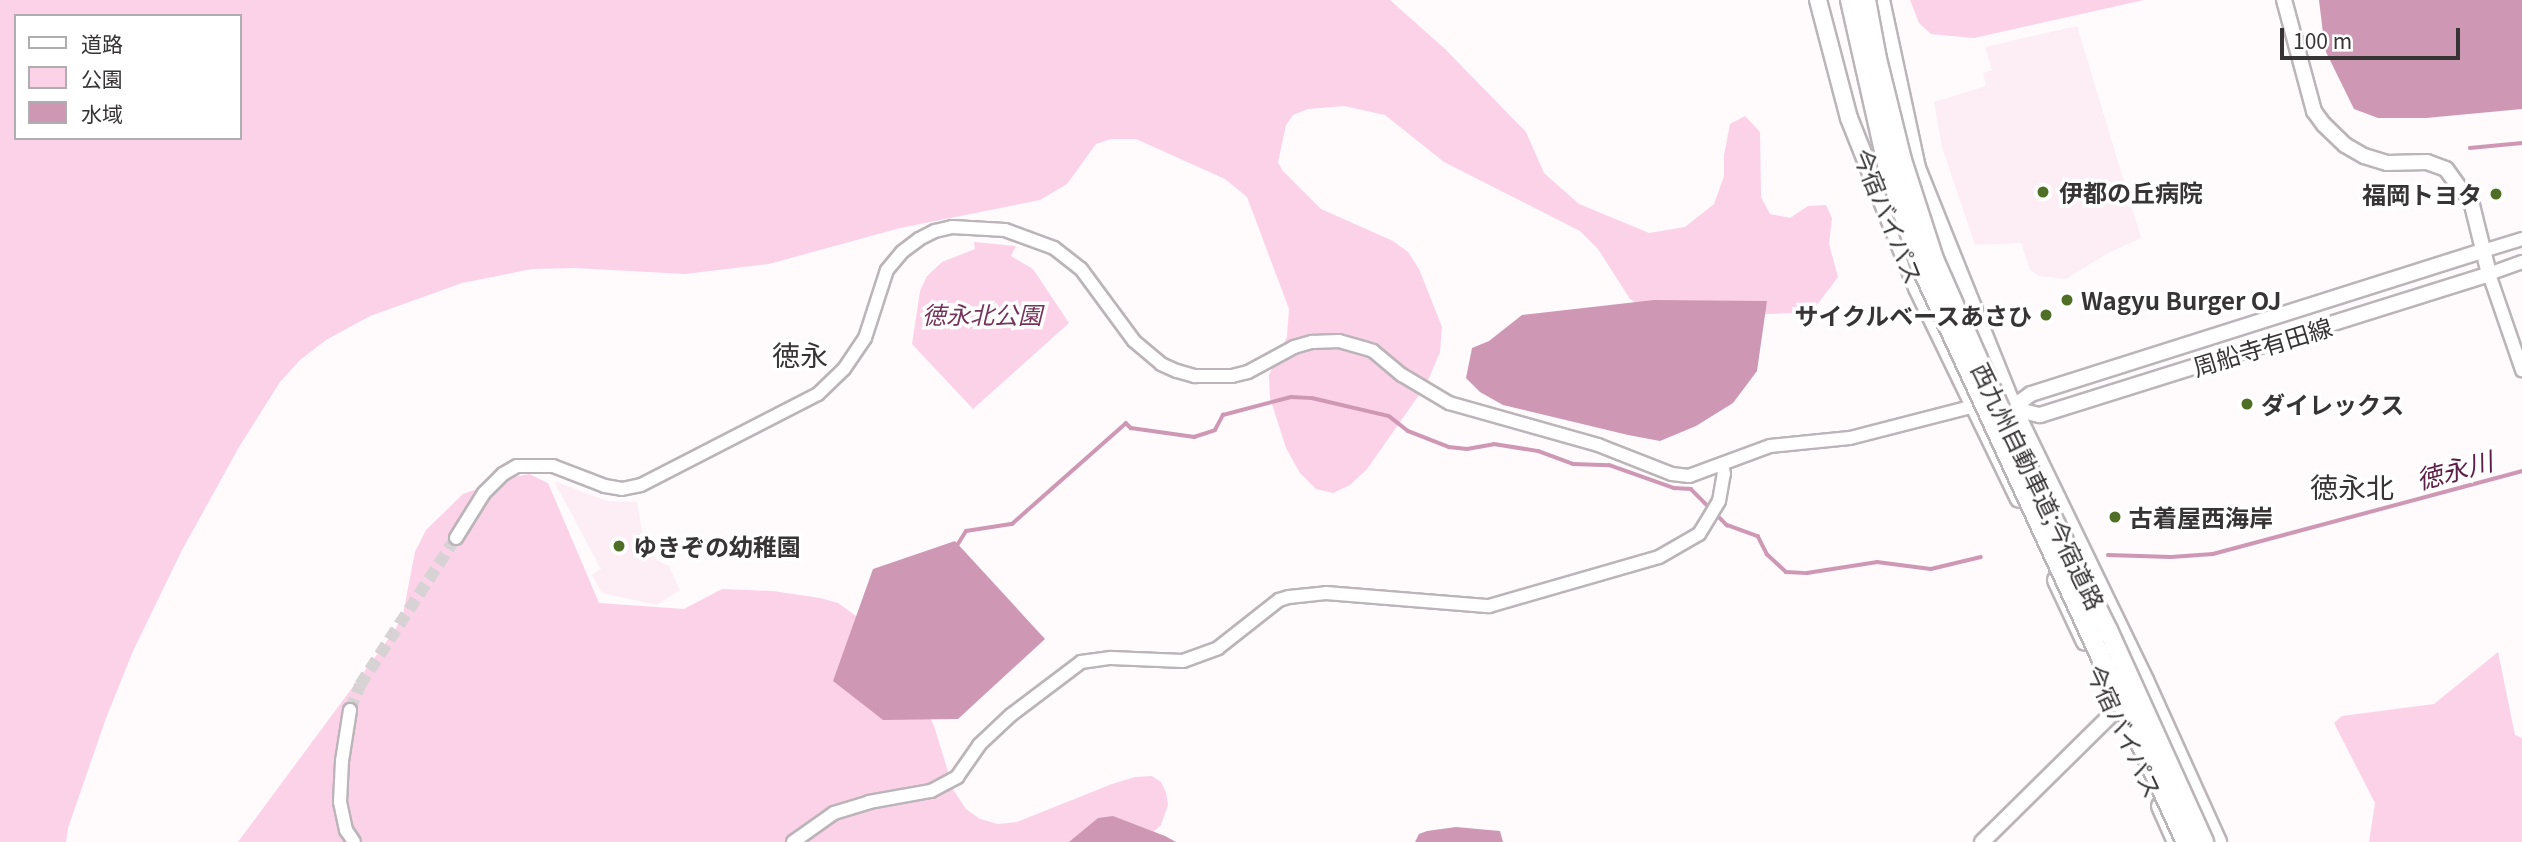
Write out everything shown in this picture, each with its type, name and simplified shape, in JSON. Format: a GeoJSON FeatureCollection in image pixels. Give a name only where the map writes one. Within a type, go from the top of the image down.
{"type":"FeatureCollection","features":[{"type":"Feature","properties":{"kind":"highway","name":"今宿バイパス"},"geometry":{"type":"LineString","coordinates":[[1818,0],[1849,118],[1917,288],[2117,709],[2176,842]]}},
{"type":"Feature","properties":{"kind":"highway","name":"西九州自動車道;今宿道路"},"geometry":{"type":"LineString","coordinates":[[1850,0],[1888,168],[1922,267],[2186,842]]}},
{"type":"Feature","properties":{"kind":"highway","name":"西九州自動車道;今宿道路"},"geometry":{"type":"LineString","coordinates":[[1866,0],[1877,59],[1902,160],[1934,259],[2005,419],[2108,630],[2204,842]]}},
{"type":"Feature","properties":{"kind":"highway","name":"今宿バイパス"},"geometry":{"type":"LineString","coordinates":[[1881,0],[1917,169],[2013,407],[2146,680],[2218,842]]}},
{"type":"Feature","properties":{"kind":"main road"},"geometry":{"type":"LineString","coordinates":[[2284,0],[2314,111],[2324,125],[2345,145],[2364,156],[2387,163],[2427,162],[2446,169],[2472,205],[2489,274]]}},
{"type":"Feature","properties":{"kind":"main road","name":"周船寺有田線"},"geometry":{"type":"LineString","coordinates":[[2013,407],[2031,394],[2483,251]]}},
{"type":"Feature","properties":{"kind":"main road","name":"周船寺有田線"},"geometry":{"type":"LineString","coordinates":[[1975,406],[2013,407],[2040,415],[2489,274]]}},
{"type":"Feature","properties":{"kind":"main road"},"geometry":{"type":"LineString","coordinates":[[1982,842],[2146,680]]}},
{"type":"Feature","properties":{"kind":"street"},"geometry":{"type":"LineString","coordinates":[[456,538],[484,493],[503,474],[517,467],[553,466],[605,486],[622,489],[641,485],[803,403],[833,382],[855,355],[865,338],[887,270],[902,252],[935,231],[969,226],[1022,234],[1063,254],[1092,282],[1133,341],[1161,364],[1177,372],[1195,376],[1232,376],[1248,372],[1294,347],[1312,342],[1339,341],[1373,351],[1433,394],[1475,412],[1598,446],[1672,474],[1689,476],[1770,446],[1850,438],[1975,406]]}},
{"type":"Feature","properties":{"kind":"street"},"geometry":{"type":"LineString","coordinates":[[2483,251],[2522,239]]}},
{"type":"Feature","properties":{"kind":"street"},"geometry":{"type":"LineString","coordinates":[[2522,262],[2489,274],[2522,370]]}},
{"type":"Feature","properties":{"kind":"street"},"geometry":{"type":"LineString","coordinates":[[793,842],[834,813],[869,802],[931,791],[957,777],[979,745],[1011,715],[1081,662],[1111,658],[1183,661],[1218,648],[1279,600],[1289,597],[1326,593],[1489,606],[1659,557],[1699,534],[1708,521],[1716,506],[1724,474],[1722,464]]}},
{"type":"Feature","properties":{"kind":"street"},"geometry":{"type":"LineString","coordinates":[[349,710],[340,802],[346,830],[354,842]]}},
{"type":"Feature","properties":{"kind":"shaded area","name":"伊都の丘病院"},"geometry":{"type":"Polygon","coordinates":[[[2077,26],[2141,238],[2106,254],[2066,279],[2039,276],[2030,270],[2021,243],[1975,245],[1942,147],[1934,102],[1986,86],[1983,73],[1992,70],[1985,47],[2077,26]]]}},
{"type":"Feature","properties":{"kind":"shaded area","name":"ゆきぞの幼稚園"},"geometry":{"type":"Polygon","coordinates":[[[554,481],[607,501],[637,502],[642,532],[656,560],[669,566],[680,590],[657,605],[602,593],[592,575],[601,569],[554,481]]]}},
{"type":"Feature","properties":{"kind":"green space"},"geometry":{"type":"Polygon","coordinates":[[[0,0],[1390,0],[1445,49],[1526,132],[1544,173],[1579,204],[1649,233],[1685,227],[1714,204],[1724,176],[1724,155],[1730,124],[1745,116],[1760,132],[1761,197],[1770,214],[1790,218],[1808,206],[1826,205],[1832,218],[1829,244],[1838,277],[1816,306],[1793,313],[1685,317],[1650,311],[1630,299],[1598,249],[1580,231],[1444,162],[1385,115],[1344,106],[1308,109],[1293,115],[1286,125],[1278,162],[1282,170],[1321,209],[1393,241],[1408,252],[1419,269],[1442,327],[1440,352],[1426,385],[1367,469],[1350,485],[1333,493],[1316,489],[1300,473],[1286,448],[1270,398],[1269,375],[1287,337],[1289,309],[1247,197],[1225,179],[1136,139],[1111,139],[1096,144],[1067,184],[1040,200],[900,228],[769,264],[685,274],[575,268],[532,269],[462,283],[370,316],[326,340],[300,360],[280,382],[239,447],[182,550],[133,651],[106,718],[68,828],[66,842],[0,842],[0,0]]]}},
{"type":"Feature","properties":{"kind":"green space"},"geometry":{"type":"Polygon","coordinates":[[[1910,0],[2144,0],[1974,38],[1931,34],[1919,23],[1910,0]]]}},
{"type":"Feature","properties":{"kind":"green space","name":"徳永北公園"},"geometry":{"type":"Polygon","coordinates":[[[974,242],[1016,246],[1011,256],[1033,269],[1069,323],[973,409],[912,344],[920,291],[927,276],[942,262],[975,249],[974,242]]]}},
{"type":"Feature","properties":{"kind":"green space"},"geometry":{"type":"Polygon","coordinates":[[[529,474],[548,483],[599,603],[684,609],[722,589],[773,591],[838,603],[856,616],[919,694],[934,726],[954,791],[966,809],[980,819],[998,824],[1017,822],[1112,784],[1135,777],[1152,776],[1161,782],[1166,792],[1168,805],[1161,825],[1143,842],[238,842],[395,630],[403,614],[415,552],[426,530],[463,494],[504,479],[529,474]]]}},
{"type":"Feature","properties":{"kind":"green space"},"geometry":{"type":"Polygon","coordinates":[[[2498,652],[2515,735],[2522,738],[2522,842],[2369,842],[2375,803],[2334,723],[2342,716],[2434,704],[2498,652]]]}},
{"type":"Feature","properties":{"kind":"water"},"geometry":{"type":"Polygon","coordinates":[[[2319,0],[2522,0],[2522,109],[2426,118],[2378,118],[2354,109],[2325,50],[2319,0]]]}},
{"type":"Feature","properties":{"kind":"water"},"geometry":{"type":"Polygon","coordinates":[[[1654,300],[1767,301],[1757,371],[1733,403],[1696,426],[1660,441],[1503,405],[1480,392],[1466,378],[1472,348],[1489,341],[1522,315],[1654,300]]]}},
{"type":"Feature","properties":{"kind":"water"},"geometry":{"type":"Polygon","coordinates":[[[955,541],[1045,639],[958,719],[883,720],[833,681],[873,569],[955,541]]]}},
{"type":"Feature","properties":{"kind":"water"},"geometry":{"type":"Polygon","coordinates":[[[1113,816],[1176,842],[1069,842],[1098,818],[1113,816]]]}},
{"type":"Feature","properties":{"kind":"water"},"geometry":{"type":"Polygon","coordinates":[[[1456,827],[1500,831],[1503,842],[1415,842],[1419,834],[1427,831],[1456,827]]]}},
{"type":"Feature","properties":{"kind":"waterway"},"geometry":{"type":"LineString","coordinates":[[2470,148],[2522,143]]}},
{"type":"Feature","properties":{"kind":"waterway"},"geometry":{"type":"LineString","coordinates":[[958,544],[966,531],[1012,524],[1126,423],[1131,428],[1194,437],[1215,430],[1223,415],[1291,397],[1312,398],[1389,416],[1408,431],[1449,447],[1467,449],[1494,444],[1538,451],[1573,464],[1609,465],[1674,488],[1691,489],[1711,509]]}},
{"type":"Feature","properties":{"kind":"waterway","name":"徳永川"},"geometry":{"type":"LineString","coordinates":[[2108,555],[2171,557],[2213,554],[2522,471]]}},
{"type":"Feature","properties":{"kind":"waterway"},"geometry":{"type":"LineString","coordinates":[[1716,514],[1727,525],[1758,536],[1767,554],[1786,572],[1807,573],[1877,562],[1931,569],[1981,557]]}},
{"type":"Feature","properties":{"kind":"tunnel"},"geometry":{"type":"LineString","coordinates":[[350,710],[360,685],[456,538]]}},
{"type":"Feature","properties":{"kind":"place","name":"伊都の丘病院"},"geometry":{"type":"Point","coordinates":[2043,192]}},
{"type":"Feature","properties":{"kind":"place","name":"福岡トヨタ"},"geometry":{"type":"Point","coordinates":[2496,194]}},
{"type":"Feature","properties":{"kind":"place","name":"Wagyu Burger OJ"},"geometry":{"type":"Point","coordinates":[2067,300]}},
{"type":"Feature","properties":{"kind":"place","name":"サイクルベースあさひ"},"geometry":{"type":"Point","coordinates":[2046,315]}},
{"type":"Feature","properties":{"kind":"place","name":"ダイレックス"},"geometry":{"type":"Point","coordinates":[2247,404]}},
{"type":"Feature","properties":{"kind":"place","name":"古着屋西海岸"},"geometry":{"type":"Point","coordinates":[2115,517]}},
{"type":"Feature","properties":{"kind":"place","name":"ゆきぞの幼稚園"},"geometry":{"type":"Point","coordinates":[619,546]}},
{"type":"Feature","properties":{"kind":"district","name":"徳永"},"geometry":{"type":"Point","coordinates":[800,354]}},
{"type":"Feature","properties":{"kind":"district","name":"徳永北"},"geometry":{"type":"Point","coordinates":[2352,486]}}]}
